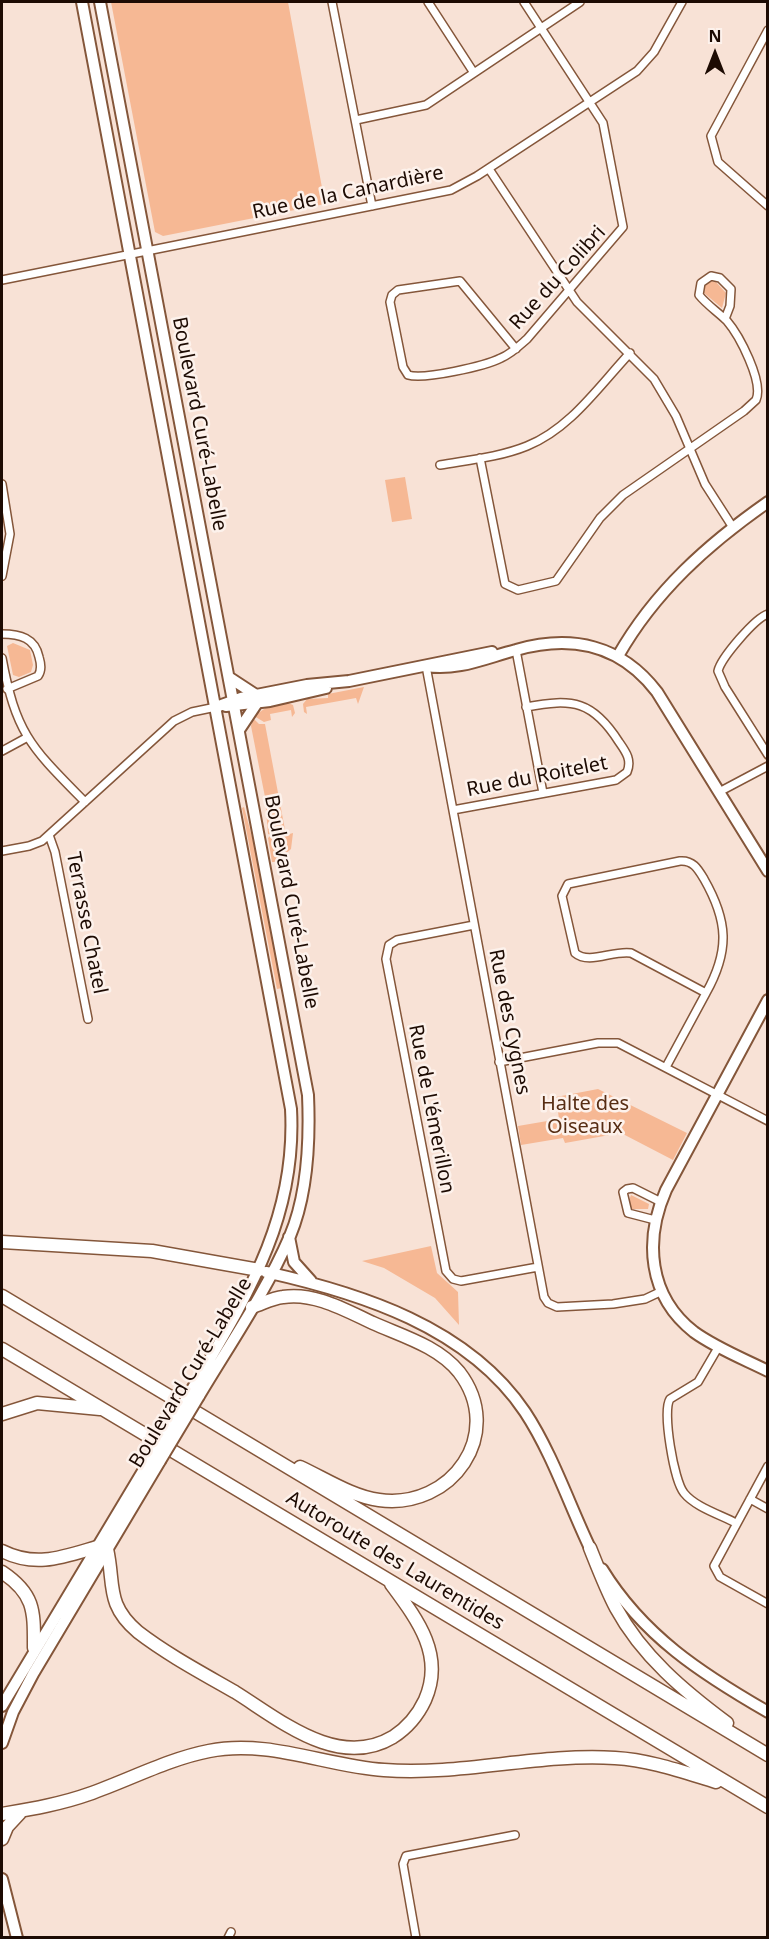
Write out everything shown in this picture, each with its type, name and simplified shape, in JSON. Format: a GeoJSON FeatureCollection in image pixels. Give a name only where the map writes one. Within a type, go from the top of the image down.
{"type":"FeatureCollection","features":[{"type":"Feature","properties":{"kind":"highway"},"geometry":{"type":"LineString","coordinates":[[2,1242],[167,1252],[265,1272]]}},
{"type":"Feature","properties":{"kind":"highway","name":"Autoroute des Laurentides"},"geometry":{"type":"LineString","coordinates":[[2,1296],[658,1691],[768,1753]]}},
{"type":"Feature","properties":{"kind":"highway"},"geometry":{"type":"LineString","coordinates":[[249,1444],[369,1498],[404,1500],[435,1491],[455,1475],[469,1455],[475,1426],[472,1400],[466,1384],[452,1364],[433,1350],[314,1298],[284,1297],[252,1307]]}},
{"type":"Feature","properties":{"kind":"highway","name":"Autoroute des Laurentides"},"geometry":{"type":"LineString","coordinates":[[2,1349],[768,1807]]}},
{"type":"Feature","properties":{"kind":"highway"},"geometry":{"type":"LineString","coordinates":[[2,1414],[37,1403],[104,1410]]}},
{"type":"Feature","properties":{"kind":"highway"},"geometry":{"type":"LineString","coordinates":[[2,1551],[20,1558],[43,1561],[102,1548],[111,1591],[119,1610],[133,1628],[309,1736],[341,1748],[374,1745],[396,1735],[413,1720],[429,1691],[432,1661],[426,1637],[415,1616],[387,1578]]}},
{"type":"Feature","properties":{"kind":"highway"},"geometry":{"type":"LineString","coordinates":[[590,1548],[615,1606],[652,1658],[700,1703],[768,1753]]}},
{"type":"Feature","properties":{"kind":"highway"},"geometry":{"type":"LineString","coordinates":[[2,1572],[18,1584],[30,1601],[35,1619],[34,1648]]}},
{"type":"Feature","properties":{"kind":"highway"},"geometry":{"type":"LineString","coordinates":[[2,1814],[20,1813],[88,1794],[187,1757],[232,1748],[265,1749],[352,1766],[394,1771],[612,1758],[655,1764],[735,1787]]}},
{"type":"Feature","properties":{"kind":"highway"},"geometry":{"type":"LineString","coordinates":[[2,1839],[7,1827],[20,1813]]}},
{"type":"Feature","properties":{"kind":"main road","name":"Boulevard Curé-Labelle"},"geometry":{"type":"LineString","coordinates":[[82,2],[290,1100],[291,1141],[285,1187],[265,1272],[252,1307],[195,1393]]}},
{"type":"Feature","properties":{"kind":"main road","name":"Boulevard Curé-Labelle"},"geometry":{"type":"LineString","coordinates":[[2,1743],[25,1688],[102,1548],[265,1272],[289,1237],[306,1164],[308,1095],[100,2]]}},
{"type":"Feature","properties":{"kind":"main road"},"geometry":{"type":"LineString","coordinates":[[618,656],[676,577],[732,526],[768,502]]}},
{"type":"Feature","properties":{"kind":"main road"},"geometry":{"type":"LineString","coordinates":[[216,707],[256,699],[309,693],[340,682],[426,666],[462,656],[568,643],[593,647],[618,656],[640,673],[657,692],[766,866]]}},
{"type":"Feature","properties":{"kind":"main road"},"geometry":{"type":"LineString","coordinates":[[230,678],[256,699]]}},
{"type":"Feature","properties":{"kind":"main road"},"geometry":{"type":"LineString","coordinates":[[239,730],[256,699]]}},
{"type":"Feature","properties":{"kind":"main road"},"geometry":{"type":"LineString","coordinates":[[768,1000],[661,1202],[655,1220],[653,1260],[662,1291],[686,1324],[719,1346],[768,1371]]}},
{"type":"Feature","properties":{"kind":"main road"},"geometry":{"type":"LineString","coordinates":[[289,1237],[294,1262],[311,1281]]}},
{"type":"Feature","properties":{"kind":"main road"},"geometry":{"type":"LineString","coordinates":[[265,1272],[311,1281],[366,1299],[460,1348],[492,1372],[516,1399],[532,1423],[590,1548],[624,1602],[661,1641],[694,1668],[768,1712]]}},
{"type":"Feature","properties":{"kind":"main road","name":"Boulevard Curé-Labelle"},"geometry":{"type":"LineString","coordinates":[[2,1706],[34,1648],[102,1548]]}},
{"type":"Feature","properties":{"kind":"main road"},"geometry":{"type":"LineString","coordinates":[[2,1879],[17,1938]]}},
{"type":"Feature","properties":{"kind":"street"},"geometry":{"type":"LineString","coordinates":[[332,2],[372,206]]}},
{"type":"Feature","properties":{"kind":"street"},"geometry":{"type":"LineString","coordinates":[[428,2],[474,73]]}},
{"type":"Feature","properties":{"kind":"street","name":"Rue du Colibri"},"geometry":{"type":"LineString","coordinates":[[516,349],[460,281],[398,290],[391,297],[402,364],[410,376],[502,358],[516,349],[620,233],[624,225],[607,134],[590,102],[524,2]]}},
{"type":"Feature","properties":{"kind":"street"},"geometry":{"type":"LineString","coordinates":[[356,120],[421,107],[580,2]]}},
{"type":"Feature","properties":{"kind":"street","name":"Rue de la Canardière"},"geometry":{"type":"LineString","coordinates":[[2,280],[451,190],[489,169],[646,62],[682,2]]}},
{"type":"Feature","properties":{"kind":"street"},"geometry":{"type":"LineString","coordinates":[[766,202],[718,162],[711,136],[768,30]]}},
{"type":"Feature","properties":{"kind":"street"},"geometry":{"type":"LineString","coordinates":[[489,169],[569,291],[583,309],[648,372],[666,398],[705,484],[732,526]]}},
{"type":"Feature","properties":{"kind":"street"},"geometry":{"type":"LineString","coordinates":[[480,458],[502,577],[506,586],[518,590],[558,580],[597,523],[619,499],[744,411],[758,396],[744,349],[725,319],[699,295],[701,283],[711,276],[720,278],[732,292],[725,319]]}},
{"type":"Feature","properties":{"kind":"street"},"geometry":{"type":"LineString","coordinates":[[440,465],[522,448],[550,434],[576,412],[630,353]]}},
{"type":"Feature","properties":{"kind":"street"},"geometry":{"type":"LineString","coordinates":[[2,489],[10,534],[2,576]]}},
{"type":"Feature","properties":{"kind":"street"},"geometry":{"type":"LineString","coordinates":[[768,614],[759,619],[732,649],[718,671],[725,687],[768,755]]}},
{"type":"Feature","properties":{"kind":"street"},"geometry":{"type":"LineString","coordinates":[[2,634],[33,641],[40,662],[38,676],[8,689]]}},
{"type":"Feature","properties":{"kind":"street"},"geometry":{"type":"LineString","coordinates":[[516,650],[543,793]]}},
{"type":"Feature","properties":{"kind":"street"},"geometry":{"type":"LineString","coordinates":[[2,658],[8,689],[26,738],[48,766],[85,802]]}},
{"type":"Feature","properties":{"kind":"street","name":"Rue des Cygnes"},"geometry":{"type":"LineString","coordinates":[[426,666],[544,1297],[555,1306],[617,1304],[645,1299],[662,1291]]}},
{"type":"Feature","properties":{"kind":"street","name":"Rue du Roitelet"},"geometry":{"type":"LineString","coordinates":[[453,810],[619,779],[628,770],[629,759],[606,723],[589,708],[561,702],[526,707]]}},
{"type":"Feature","properties":{"kind":"street"},"geometry":{"type":"LineString","coordinates":[[2,851],[32,846],[49,835],[174,721],[192,712],[216,707]]}},
{"type":"Feature","properties":{"kind":"street"},"geometry":{"type":"LineString","coordinates":[[2,751],[26,738]]}},
{"type":"Feature","properties":{"kind":"street"},"geometry":{"type":"LineString","coordinates":[[719,792],[768,766]]}},
{"type":"Feature","properties":{"kind":"street","name":"Terrasse Chatel"},"geometry":{"type":"LineString","coordinates":[[49,835],[55,852],[88,1019]]}},
{"type":"Feature","properties":{"kind":"street"},"geometry":{"type":"LineString","coordinates":[[666,1067],[706,993],[722,954],[723,925],[715,896],[694,865],[680,861],[574,881],[565,887],[562,899],[571,945],[576,955],[588,958],[619,952],[631,953],[706,993]]}},
{"type":"Feature","properties":{"kind":"street","name":"Rue de L'émerillon"},"geometry":{"type":"LineString","coordinates":[[474,925],[397,940],[389,945],[386,954],[395,1006],[447,1273],[453,1279],[464,1280],[537,1267]]}},
{"type":"Feature","properties":{"kind":"street"},"geometry":{"type":"LineString","coordinates":[[499,1062],[608,1042],[624,1045],[768,1121]]}},
{"type":"Feature","properties":{"kind":"street"},"geometry":{"type":"LineString","coordinates":[[655,1220],[628,1213],[623,1192],[631,1188],[661,1202]]}},
{"type":"Feature","properties":{"kind":"street"},"geometry":{"type":"LineString","coordinates":[[719,1346],[698,1382],[670,1399],[666,1414],[678,1480],[683,1493],[736,1523]]}},
{"type":"Feature","properties":{"kind":"street"},"geometry":{"type":"LineString","coordinates":[[767,1468],[715,1562],[715,1572],[768,1604]]}},
{"type":"Feature","properties":{"kind":"street"},"geometry":{"type":"LineString","coordinates":[[750,1499],[768,1509]]}},
{"type":"Feature","properties":{"kind":"street"},"geometry":{"type":"LineString","coordinates":[[416,1938],[403,1864],[406,1856],[515,1835]]}},
{"type":"Feature","properties":{"kind":"green space"},"geometry":{"type":"Polygon","coordinates":[[[111,2],[288,2],[325,204],[163,236],[155,232],[111,2]]]}},
{"type":"Feature","properties":{"kind":"green space"},"geometry":{"type":"Polygon","coordinates":[[[711,281],[716,282],[726,293],[722,308],[704,293],[705,286],[711,281]]]}},
{"type":"Feature","properties":{"kind":"green space"},"geometry":{"type":"Polygon","coordinates":[[[405,477],[412,519],[392,522],[385,480],[405,477]]]}},
{"type":"Feature","properties":{"kind":"green space"},"geometry":{"type":"Polygon","coordinates":[[[13,643],[30,650],[33,665],[31,672],[19,677],[13,675],[7,646],[13,643]]]}},
{"type":"Feature","properties":{"kind":"green space"},"geometry":{"type":"Polygon","coordinates":[[[364,687],[358,704],[356,698],[306,707],[307,714],[304,712],[303,704],[307,699],[328,698],[328,694],[364,687]]]}},
{"type":"Feature","properties":{"kind":"green space"},"geometry":{"type":"Polygon","coordinates":[[[288,703],[293,705],[295,713],[292,717],[291,710],[270,714],[271,720],[264,722],[254,716],[267,707],[288,703]]]}},
{"type":"Feature","properties":{"kind":"green space"},"geometry":{"type":"Polygon","coordinates":[[[253,718],[259,724],[265,724],[286,835],[293,833],[291,849],[276,862],[272,862],[268,838],[271,835],[268,834],[265,797],[251,726],[253,718]]]}},
{"type":"Feature","properties":{"kind":"green space"},"geometry":{"type":"Polygon","coordinates":[[[244,807],[259,863],[282,988],[277,989],[242,808],[244,807]]]}},
{"type":"Feature","properties":{"kind":"green space","name":"Halte des Oiseaux"},"geometry":{"type":"Polygon","coordinates":[[[598,1089],[687,1133],[673,1160],[621,1133],[565,1143],[563,1138],[521,1145],[518,1126],[559,1119],[556,1097],[598,1089]]]}},
{"type":"Feature","properties":{"kind":"green space"},"geometry":{"type":"Polygon","coordinates":[[[631,1195],[649,1204],[648,1209],[632,1209],[628,1203],[631,1195]]]}},
{"type":"Feature","properties":{"kind":"green space"},"geometry":{"type":"Polygon","coordinates":[[[431,1246],[437,1273],[458,1292],[459,1325],[435,1298],[384,1268],[362,1261],[431,1246]]]}}]}
